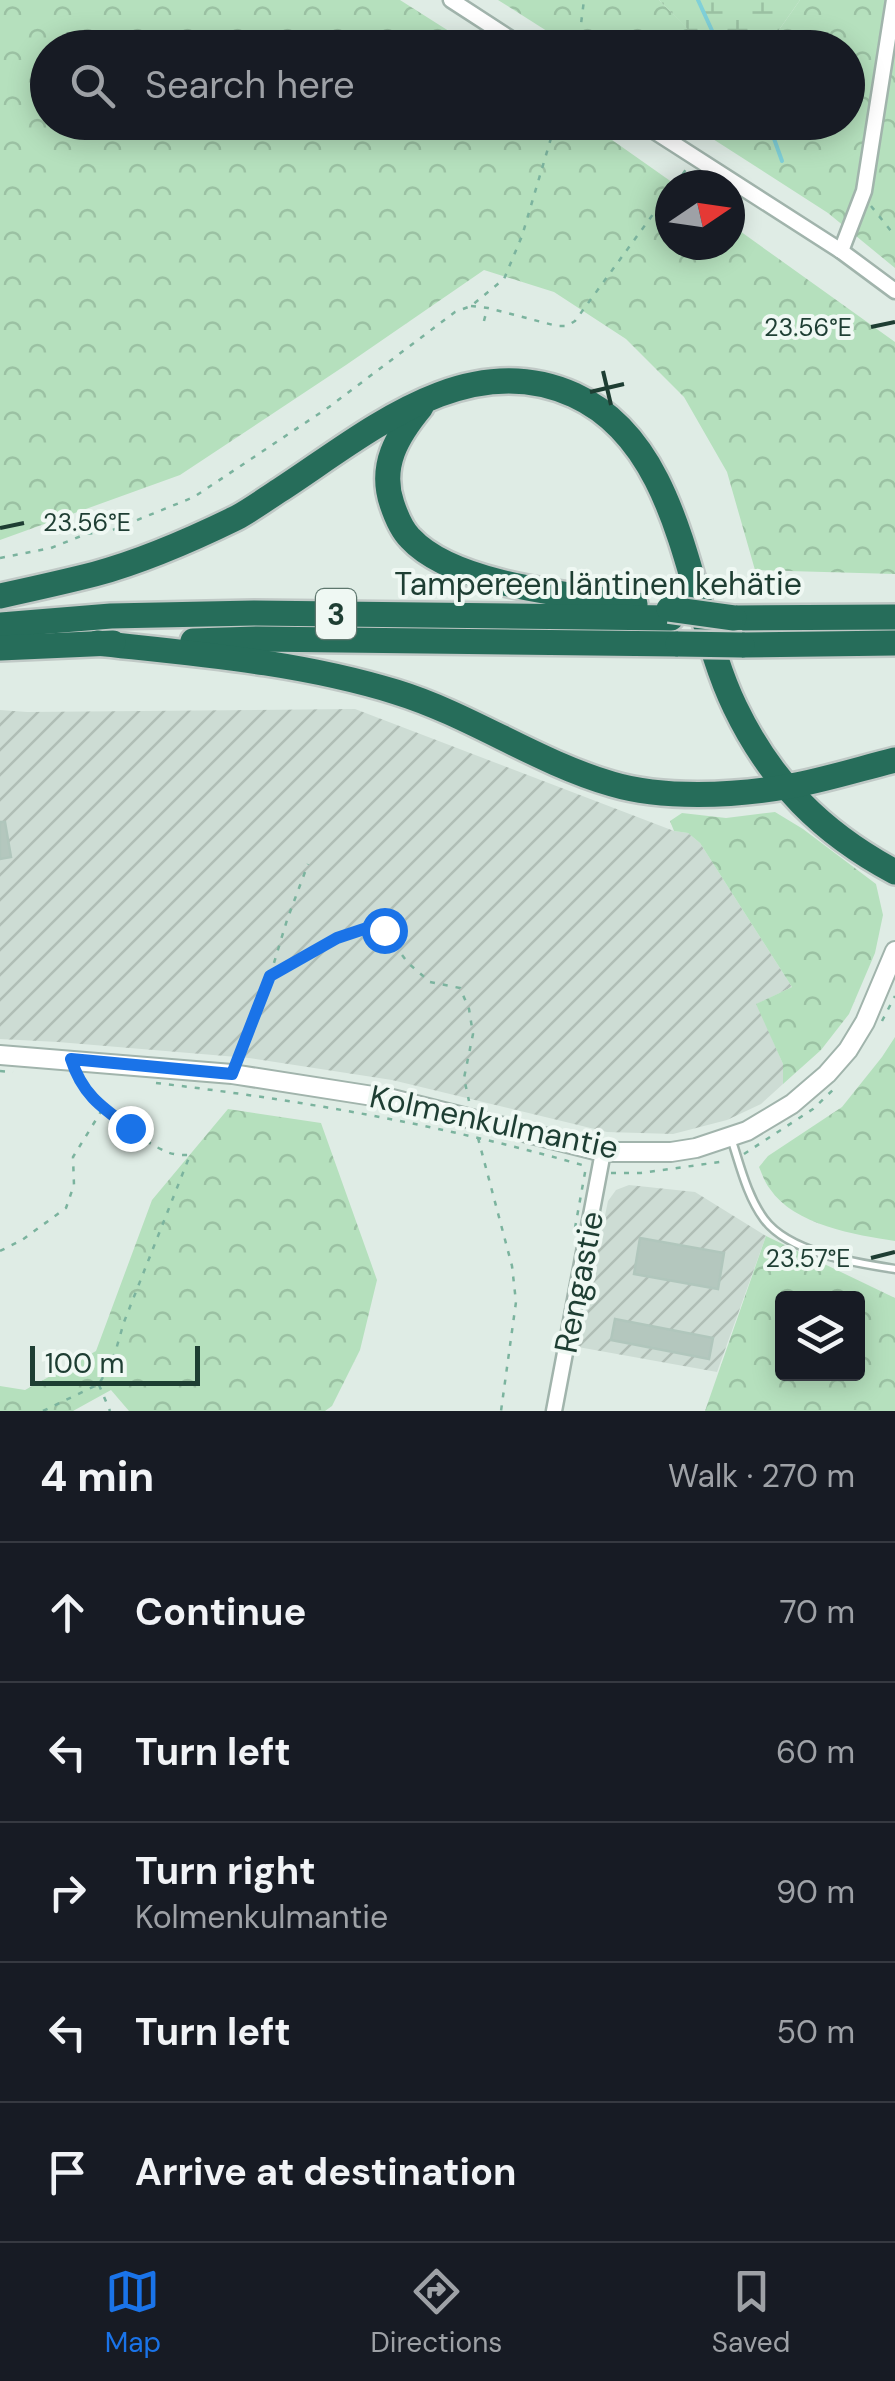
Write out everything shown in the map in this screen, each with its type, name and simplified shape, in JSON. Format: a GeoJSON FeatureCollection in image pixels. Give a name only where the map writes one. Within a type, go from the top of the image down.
{"type":"FeatureCollection","features":[{"type":"Feature","properties":{"kind":"highway"},"geometry":{"type":"LineString","coordinates":[[0,596],[132,562],[239,516],[392,417],[447,390],[484,382],[535,382],[568,392],[592,404],[629,436],[650,465],[672,514],[715,658],[756,745],[785,787],[841,840],[895,872]]}},
{"type":"Feature","properties":{"kind":"highway"},"geometry":{"type":"LineString","coordinates":[[427,399],[395,443],[387,474],[389,495],[409,538],[456,569],[670,614]]}},
{"type":"Feature","properties":{"kind":"highway","name":"Tampereen läntinen kehätie"},"geometry":{"type":"LineString","coordinates":[[0,625],[112,616],[254,613],[895,618]]}},
{"type":"Feature","properties":{"kind":"highway","name":"Tampereen läntinen kehätie"},"geometry":{"type":"LineString","coordinates":[[0,648],[257,640],[895,644]]}},
{"type":"Feature","properties":{"kind":"highway"},"geometry":{"type":"LineString","coordinates":[[98,643],[240,659],[351,679],[428,702],[572,769],[634,789],[698,794],[785,787],[895,760]]}},
{"type":"Feature","properties":{"kind":"street"},"geometry":{"type":"LineString","coordinates":[[452,0],[498,30]]}},
{"type":"Feature","properties":{"kind":"street"},"geometry":{"type":"LineString","coordinates":[[841,251],[861,200],[894,0]]}},
{"type":"Feature","properties":{"kind":"street"},"geometry":{"type":"LineString","coordinates":[[667,140],[841,251],[895,291]]}},
{"type":"Feature","properties":{"kind":"street","name":"Kolmenkulmantie"},"geometry":{"type":"LineString","coordinates":[[0,1055],[232,1074],[351,1091],[603,1152],[671,1152],[730,1137],[771,1118],[827,1074],[865,1022],[895,951]]}},
{"type":"Feature","properties":{"kind":"street","name":"Rengastie"},"geometry":{"type":"LineString","coordinates":[[554,1411],[603,1152]]}},
{"type":"Feature","properties":{"kind":"lane"},"geometry":{"type":"LineString","coordinates":[[730,1137],[754,1202],[765,1222],[784,1238],[819,1253],[895,1269]]}},
{"type":"Feature","properties":{"kind":"path"},"geometry":{"type":"LineString","coordinates":[[580,30],[584,0]]}},
{"type":"Feature","properties":{"kind":"path"},"geometry":{"type":"LineString","coordinates":[[0,558],[110,531],[194,496],[329,407],[455,312],[471,306],[504,280],[522,236],[550,140]]}},
{"type":"Feature","properties":{"kind":"path"},"geometry":{"type":"LineString","coordinates":[[686,170],[694,158]]}},
{"type":"Feature","properties":{"kind":"path"},"geometry":{"type":"LineString","coordinates":[[861,200],[875,209],[895,236]]}},
{"type":"Feature","properties":{"kind":"path"},"geometry":{"type":"LineString","coordinates":[[471,306],[567,326],[576,320],[655,212]]}},
{"type":"Feature","properties":{"kind":"path"},"geometry":{"type":"LineString","coordinates":[[484,320],[488,308]]}},
{"type":"Feature","properties":{"kind":"path"},"geometry":{"type":"LineString","coordinates":[[232,1074],[308,864]]}},
{"type":"Feature","properties":{"kind":"path"},"geometry":{"type":"LineString","coordinates":[[270,976],[337,938],[367,928],[384,930],[408,964],[430,982],[460,988],[473,1034],[464,1078],[512,1266],[516,1302],[501,1411]]}},
{"type":"Feature","properties":{"kind":"path"},"geometry":{"type":"LineString","coordinates":[[44,1411],[99,1384],[112,1360],[190,1155],[164,1152],[103,1109],[78,1082],[71,1059]]}},
{"type":"Feature","properties":{"kind":"path"},"geometry":{"type":"LineString","coordinates":[[0,1252],[66,1208],[74,1185],[73,1157],[103,1109]]}},
{"type":"Feature","properties":{"kind":"path"},"geometry":{"type":"LineString","coordinates":[[99,1384],[110,1411]]}},
{"type":"Feature","properties":{"kind":"shaded area"},"geometry":{"type":"Polygon","coordinates":[[[355,709],[674,831],[688,833],[700,843],[792,987],[757,1004],[783,1064],[783,1084],[761,1104],[727,1120],[673,1134],[607,1132],[392,1080],[249,1058],[0,1039],[0,710],[355,709]]]}},
{"type":"Feature","properties":{"kind":"shaded area"},"geometry":{"type":"Polygon","coordinates":[[[629,1185],[695,1192],[766,1236],[717,1372],[578,1347],[608,1201],[616,1190],[629,1185]]]}},
{"type":"Feature","properties":{"kind":"green space"},"geometry":{"type":"Polygon","coordinates":[[[0,0],[400,0],[447,30],[30,30],[30,140],[612,140],[655,170],[655,260],[745,260],[745,235],[895,342],[895,574],[755,570],[727,472],[684,397],[626,339],[554,292],[484,270],[180,475],[0,540],[0,0]]]}},
{"type":"Feature","properties":{"kind":"green space"},"geometry":{"type":"Polygon","coordinates":[[[498,0],[659,0],[689,30],[545,30],[498,0]]]}},
{"type":"Feature","properties":{"kind":"green space"},"geometry":{"type":"Polygon","coordinates":[[[659,0],[800,0],[779,30],[688,30],[659,0]]]}},
{"type":"Feature","properties":{"kind":"green space"},"geometry":{"type":"Polygon","coordinates":[[[800,0],[895,0],[895,268],[828,213],[714,140],[865,140],[865,30],[779,30],[800,0]]]}},
{"type":"Feature","properties":{"kind":"green space"},"geometry":{"type":"Polygon","coordinates":[[[775,812],[876,884],[883,915],[875,953],[849,1014],[821,1050],[783,1084],[783,1064],[756,1004],[792,987],[700,843],[688,833],[674,831],[670,821],[682,813],[726,818],[775,812]]]}},
{"type":"Feature","properties":{"kind":"green space"},"geometry":{"type":"Polygon","coordinates":[[[895,1037],[895,1241],[810,1220],[781,1201],[759,1167],[768,1156],[842,1107],[895,1037]]]}},
{"type":"Feature","properties":{"kind":"green space"},"geometry":{"type":"Polygon","coordinates":[[[228,1109],[321,1123],[377,1280],[360,1350],[332,1406],[325,1411],[129,1411],[111,1390],[73,1411],[0,1411],[0,1386],[25,1390],[96,1351],[152,1200],[228,1109]]]}},
{"type":"Feature","properties":{"kind":"green space"},"geometry":{"type":"Polygon","coordinates":[[[766,1236],[895,1298],[895,1411],[705,1411],[766,1236]]]}},
{"type":"Feature","properties":{"kind":"building"},"geometry":{"type":"Polygon","coordinates":[[[0,822],[5,822],[11,857],[0,859],[0,822]]]}},
{"type":"Feature","properties":{"kind":"building"},"geometry":{"type":"Polygon","coordinates":[[[640,1238],[724,1253],[718,1289],[634,1274],[640,1238]]]}},
{"type":"Feature","properties":{"kind":"building"},"geometry":{"type":"Polygon","coordinates":[[[615,1319],[713,1338],[709,1359],[611,1340],[615,1319]]]}},
{"type":"Feature","properties":{"kind":"waterway"},"geometry":{"type":"LineString","coordinates":[[698,0],[712,30]]}},
{"type":"Feature","properties":{"kind":"waterway"},"geometry":{"type":"LineString","coordinates":[[774,140],[782,161]]}},
{"type":"Feature","properties":{"kind":"route"},"geometry":{"type":"LineString","coordinates":[[130,1128],[103,1109],[78,1082],[71,1059],[232,1074],[270,976],[337,938],[367,928],[384,930]]}}]}
